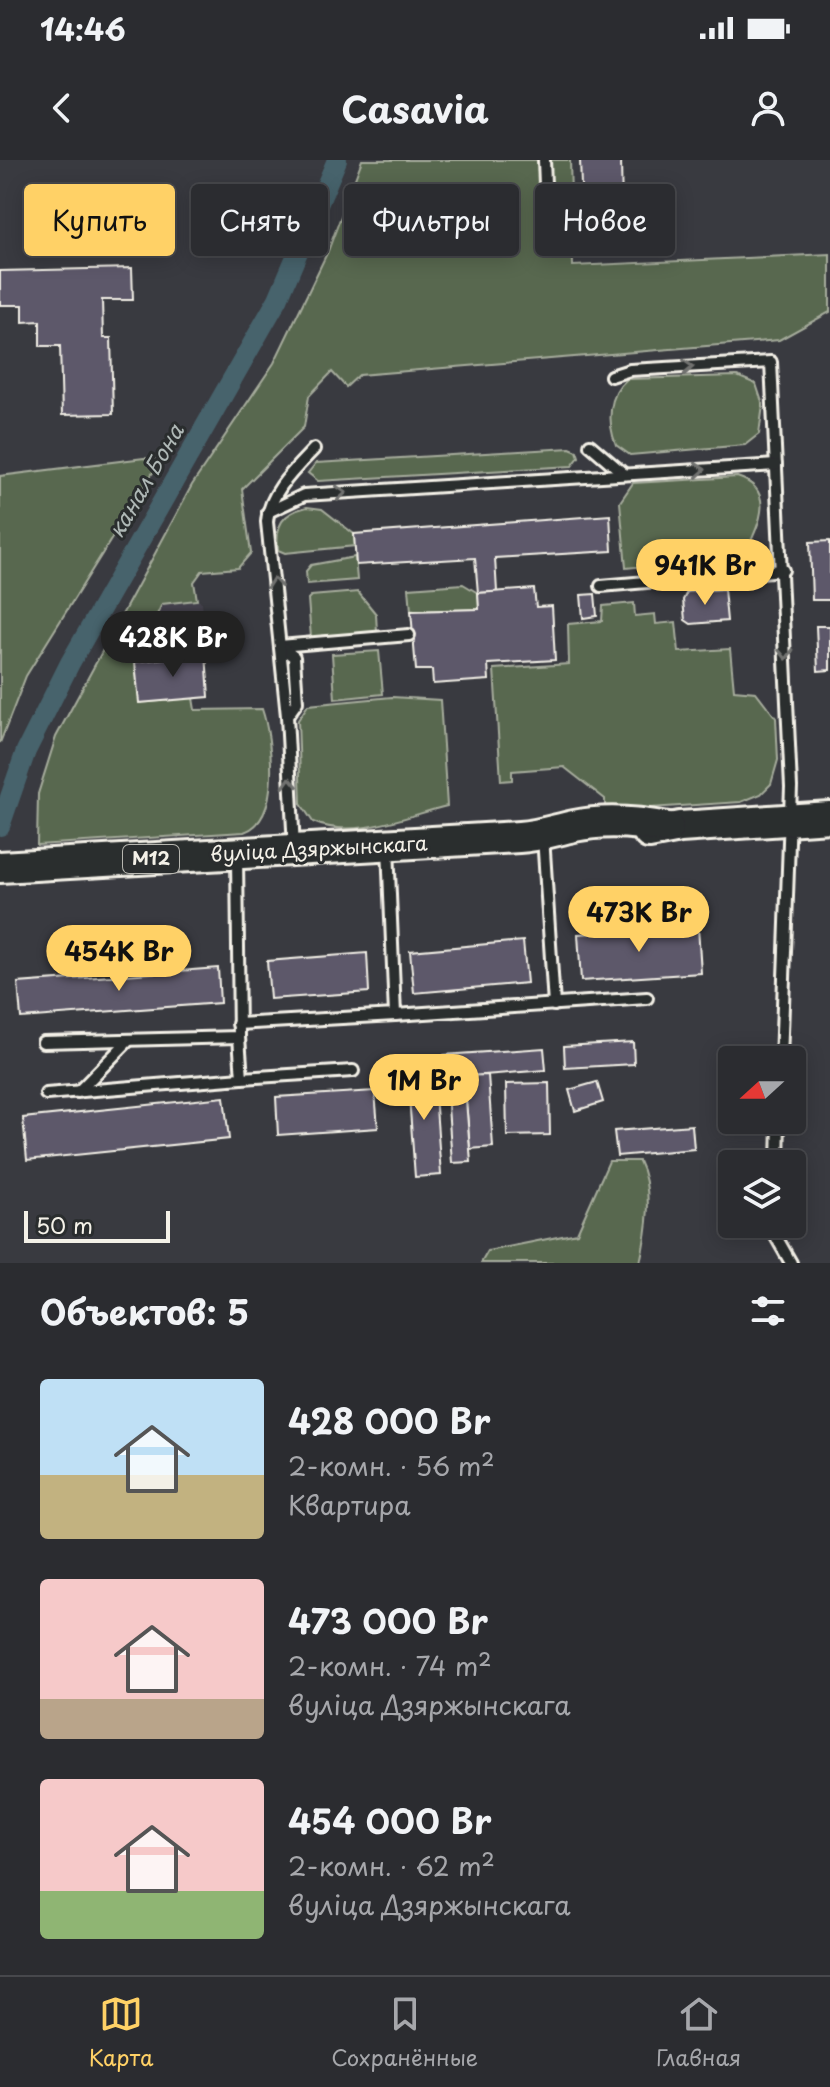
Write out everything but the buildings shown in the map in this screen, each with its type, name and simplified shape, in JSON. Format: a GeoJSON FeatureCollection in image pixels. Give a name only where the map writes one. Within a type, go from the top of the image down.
{"type":"FeatureCollection","features":[{"type":"Feature","properties":{"kind":"main road","name":"М12"},"geometry":{"type":"LineString","coordinates":[[543,835],[578,841],[633,838],[668,828],[830,817]]}},
{"type":"Feature","properties":{"kind":"main road","name":"вуліца Дзяржынскага"},"geometry":{"type":"LineString","coordinates":[[4,867],[543,835]]}},
{"type":"Feature","properties":{"kind":"lane"},"geometry":{"type":"LineString","coordinates":[[544,160],[545,184]]}},
{"type":"Feature","properties":{"kind":"lane"},"geometry":{"type":"LineString","coordinates":[[611,376],[630,370],[771,362],[783,570],[791,819],[782,1046]]}},
{"type":"Feature","properties":{"kind":"lane"},"geometry":{"type":"LineString","coordinates":[[590,445],[624,474]]}},
{"type":"Feature","properties":{"kind":"lane"},"geometry":{"type":"LineString","coordinates":[[294,850],[287,716],[268,512],[282,486],[314,449]]}},
{"type":"Feature","properties":{"kind":"lane"},"geometry":{"type":"LineString","coordinates":[[268,512],[304,495],[776,465]]}},
{"type":"Feature","properties":{"kind":"lane"},"geometry":{"type":"LineString","coordinates":[[601,586],[783,570]]}},
{"type":"Feature","properties":{"kind":"lane"},"geometry":{"type":"LineString","coordinates":[[280,646],[409,635]]}},
{"type":"Feature","properties":{"kind":"lane"},"geometry":{"type":"LineString","coordinates":[[543,835],[554,1005]]}},
{"type":"Feature","properties":{"kind":"lane"},"geometry":{"type":"LineString","coordinates":[[388,845],[395,1015]]}},
{"type":"Feature","properties":{"kind":"lane"},"geometry":{"type":"LineString","coordinates":[[237,854],[238,1024],[242,1078]]}},
{"type":"Feature","properties":{"kind":"lane"},"geometry":{"type":"LineString","coordinates":[[238,1024],[647,998]]}},
{"type":"Feature","properties":{"kind":"lane"},"geometry":{"type":"LineString","coordinates":[[43,1042],[239,1037]]}},
{"type":"Feature","properties":{"kind":"lane"},"geometry":{"type":"LineString","coordinates":[[78,1092],[129,1040]]}},
{"type":"Feature","properties":{"kind":"lane"},"geometry":{"type":"LineString","coordinates":[[46,1094],[353,1071]]}},
{"type":"Feature","properties":{"kind":"lane"},"geometry":{"type":"LineString","coordinates":[[777,1238],[791,1263]]}},
{"type":"Feature","properties":{"kind":"shaded area"},"geometry":{"type":"Polygon","coordinates":[[[202,602],[209,697],[139,703],[135,662],[162,604],[202,602]]]}},
{"type":"Feature","properties":{"kind":"green space"},"geometry":{"type":"Polygon","coordinates":[[[362,160],[570,160],[571,184],[535,184],[535,256],[573,256],[573,266],[830,254],[830,312],[779,340],[359,375],[346,387],[332,372],[309,396],[304,427],[242,489],[251,553],[238,568],[202,571],[194,582],[197,600],[162,604],[135,662],[140,703],[193,698],[195,710],[262,709],[271,757],[269,795],[264,812],[256,824],[244,832],[37,845],[38,794],[56,737],[192,485],[274,363],[328,256],[344,208],[344,256],[519,256],[519,184],[353,184],[362,160]]]}},
{"type":"Feature","properties":{"kind":"green space"},"geometry":{"type":"Polygon","coordinates":[[[737,376],[756,384],[763,405],[759,434],[745,445],[630,455],[616,445],[611,427],[611,409],[616,393],[627,379],[737,376]]]}},
{"type":"Feature","properties":{"kind":"green space"},"geometry":{"type":"Polygon","coordinates":[[[570,448],[577,451],[579,457],[572,466],[318,481],[308,473],[316,463],[570,448]]]}},
{"type":"Feature","properties":{"kind":"green space"},"geometry":{"type":"Polygon","coordinates":[[[144,458],[160,461],[26,676],[0,743],[0,476],[144,458]]]}},
{"type":"Feature","properties":{"kind":"green space"},"geometry":{"type":"Polygon","coordinates":[[[737,477],[750,483],[761,500],[759,522],[744,556],[626,568],[620,502],[633,483],[737,477]]]}},
{"type":"Feature","properties":{"kind":"green space"},"geometry":{"type":"Polygon","coordinates":[[[307,507],[322,509],[354,534],[355,546],[285,553],[278,550],[282,521],[307,507]]]}},
{"type":"Feature","properties":{"kind":"green space"},"geometry":{"type":"Polygon","coordinates":[[[355,557],[357,580],[307,584],[306,571],[311,565],[355,557]]]}},
{"type":"Feature","properties":{"kind":"green space"},"geometry":{"type":"Polygon","coordinates":[[[463,584],[478,593],[479,609],[411,611],[409,588],[463,584]]]}},
{"type":"Feature","properties":{"kind":"green space"},"geometry":{"type":"Polygon","coordinates":[[[358,592],[376,614],[377,632],[373,635],[311,638],[308,599],[311,596],[358,592]]]}},
{"type":"Feature","properties":{"kind":"green space"},"geometry":{"type":"Polygon","coordinates":[[[634,603],[635,616],[655,614],[656,624],[676,622],[679,652],[730,649],[734,690],[756,692],[776,718],[778,760],[771,784],[761,794],[741,802],[605,811],[605,799],[564,767],[512,771],[512,780],[501,781],[494,669],[569,664],[568,624],[602,621],[603,606],[634,603]]]}},
{"type":"Feature","properties":{"kind":"green space"},"geometry":{"type":"Polygon","coordinates":[[[379,651],[383,694],[335,699],[332,654],[379,651]]]}},
{"type":"Feature","properties":{"kind":"green space"},"geometry":{"type":"Polygon","coordinates":[[[392,697],[440,700],[447,806],[363,827],[329,827],[313,822],[301,804],[298,720],[308,705],[392,697]]]}},
{"type":"Feature","properties":{"kind":"green space"},"geometry":{"type":"Polygon","coordinates":[[[609,1161],[639,1161],[644,1173],[648,1211],[640,1263],[481,1263],[488,1251],[577,1233],[609,1161]]]}},
{"type":"Feature","properties":{"kind":"waterway","name":"канал Бона"},"geometry":{"type":"LineString","coordinates":[[0,826],[26,751],[70,663],[278,299],[337,160]]}}]}
